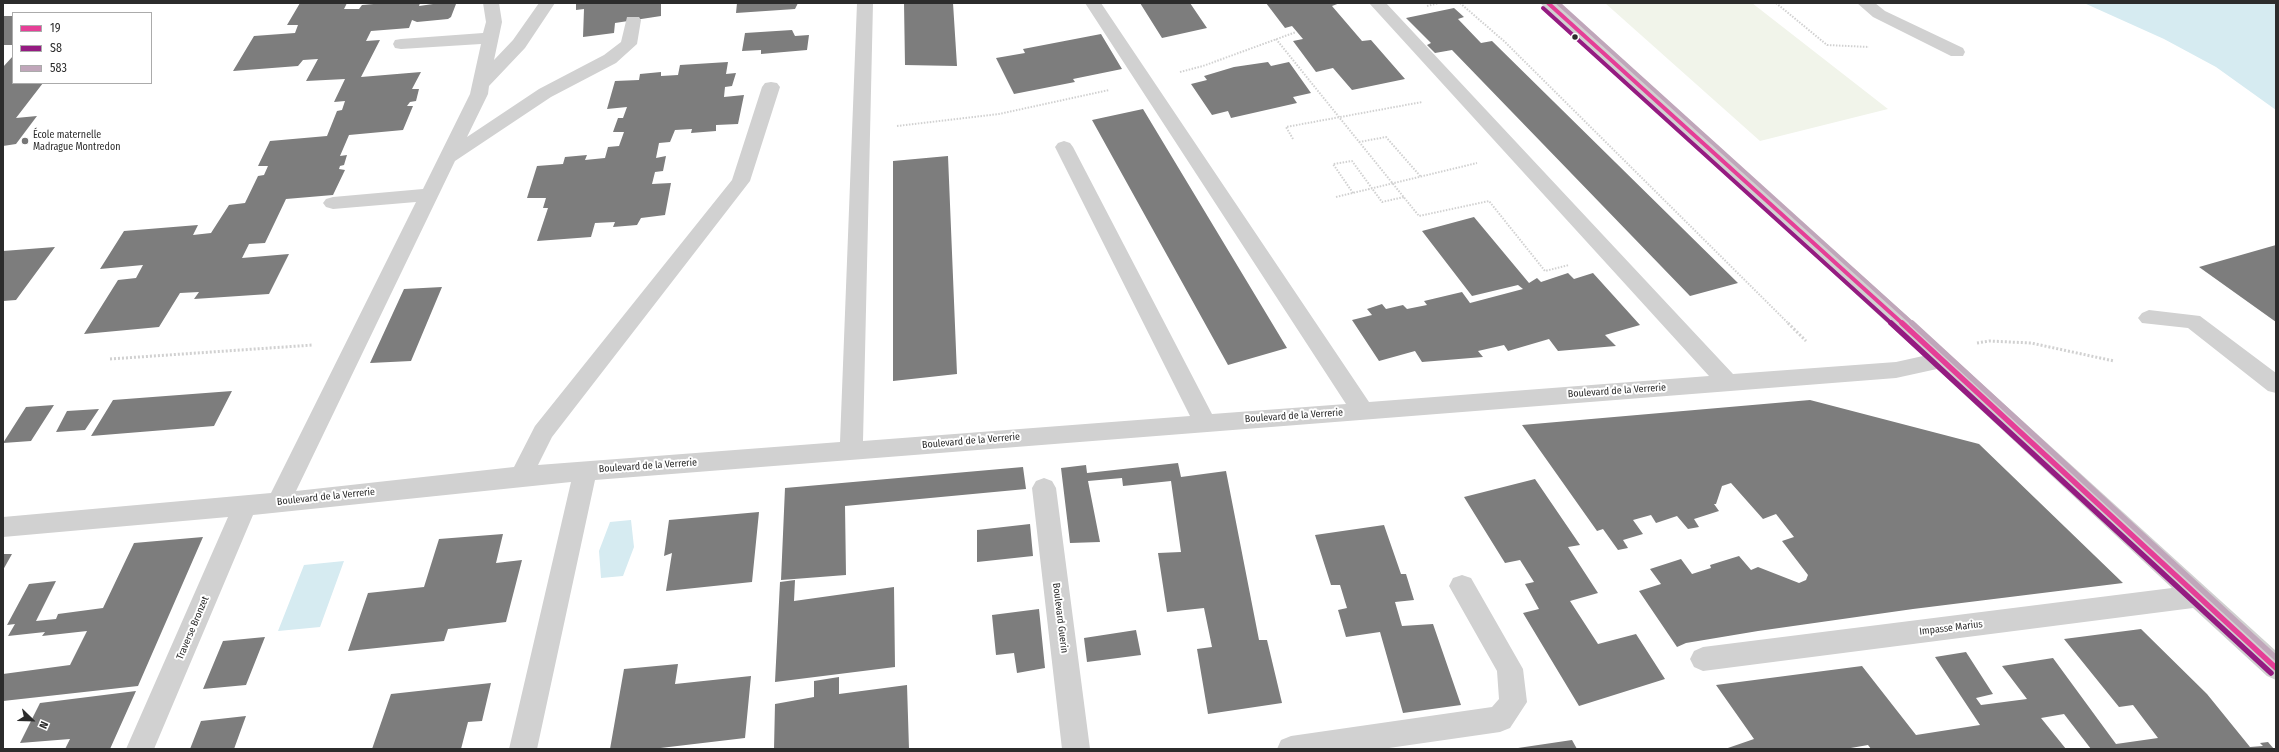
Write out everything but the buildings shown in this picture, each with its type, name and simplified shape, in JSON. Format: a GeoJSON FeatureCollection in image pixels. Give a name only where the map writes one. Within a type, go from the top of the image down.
{"type":"FeatureCollection","features":[{"type":"Feature","properties":{"kind":"street"},"geometry":{"type":"LineString","coordinates":[[279,502],[479,94],[494,22],[491,3]]}},
{"type":"Feature","properties":{"kind":"street"},"geometry":{"type":"LineString","coordinates":[[481,85],[519,44],[547,3]]}},
{"type":"Feature","properties":{"kind":"street"},"geometry":{"type":"LineString","coordinates":[[851,451],[865,3]]}},
{"type":"Feature","properties":{"kind":"street"},"geometry":{"type":"LineString","coordinates":[[1093,3],[1143,81],[1363,410]]}},
{"type":"Feature","properties":{"kind":"street"},"geometry":{"type":"LineString","coordinates":[[1377,3],[1727,382]]}},
{"type":"Feature","properties":{"kind":"street"},"geometry":{"type":"LineString","coordinates":[[1548,3],[2199,596],[2276,668]]}},
{"type":"Feature","properties":{"kind":"street"},"geometry":{"type":"LineString","coordinates":[[1865,3],[1879,14],[1957,52]]}},
{"type":"Feature","properties":{"kind":"street"},"geometry":{"type":"LineString","coordinates":[[448,158],[545,93],[610,59],[629,44],[633,20]]}},
{"type":"Feature","properties":{"kind":"street"},"geometry":{"type":"LineString","coordinates":[[401,44],[490,38]]}},
{"type":"Feature","properties":{"kind":"street"},"geometry":{"type":"LineString","coordinates":[[521,476],[543,432],[741,181],[771,87]]}},
{"type":"Feature","properties":{"kind":"street"},"geometry":{"type":"LineString","coordinates":[[1064,147],[1205,423]]}},
{"type":"Feature","properties":{"kind":"street"},"geometry":{"type":"LineString","coordinates":[[333,203],[429,195]]}},
{"type":"Feature","properties":{"kind":"street"},"geometry":{"type":"LineString","coordinates":[[2149,318],[2193,321],[2276,385]]}},
{"type":"Feature","properties":{"kind":"street","name":"Boulevard de la Verrerie"},"geometry":{"type":"LineString","coordinates":[[3,527],[245,506],[521,476],[1727,382],[1841,375],[1896,370],[1940,360]]}},
{"type":"Feature","properties":{"kind":"street"},"geometry":{"type":"LineString","coordinates":[[523,749],[585,471]]}},
{"type":"Feature","properties":{"kind":"street","name":"Boulevard Guerin"},"geometry":{"type":"LineString","coordinates":[[1044,488],[1076,749]]}},
{"type":"Feature","properties":{"kind":"street","name":"Traverse Bronzet"},"geometry":{"type":"LineString","coordinates":[[140,749],[245,506]]}},
{"type":"Feature","properties":{"kind":"street"},"geometry":{"type":"LineString","coordinates":[[1291,749],[1500,719],[1513,702],[1510,669],[1462,586]]}},
{"type":"Feature","properties":{"kind":"street","name":"Impasse Marius"},"geometry":{"type":"LineString","coordinates":[[1703,659],[2199,596]]}},
{"type":"Feature","properties":{"kind":"path"},"geometry":{"type":"LineString","coordinates":[[1460,3],[1505,42],[1841,375]]}},
{"type":"Feature","properties":{"kind":"path"},"geometry":{"type":"LineString","coordinates":[[861,131],[999,114],[1203,66],[1296,32]]}},
{"type":"Feature","properties":{"kind":"path"},"geometry":{"type":"LineString","coordinates":[[1276,39],[1419,216],[1489,201],[1545,272],[1608,254]]}},
{"type":"Feature","properties":{"kind":"path"},"geometry":{"type":"LineString","coordinates":[[1293,139],[1286,127],[1462,94]]}},
{"type":"Feature","properties":{"kind":"path"},"geometry":{"type":"LineString","coordinates":[[1359,142],[1386,137],[1421,177]]}},
{"type":"Feature","properties":{"kind":"path"},"geometry":{"type":"LineString","coordinates":[[1336,197],[1517,154]]}},
{"type":"Feature","properties":{"kind":"path"},"geometry":{"type":"LineString","coordinates":[[1353,193],[1333,164],[1352,161],[1382,202],[1404,197]]}},
{"type":"Feature","properties":{"kind":"path"},"geometry":{"type":"LineString","coordinates":[[110,359],[357,342]]}},
{"type":"Feature","properties":{"kind":"path"},"geometry":{"type":"LineString","coordinates":[[2031,344],[2114,361]]}},
{"type":"Feature","properties":{"kind":"shaded area"},"geometry":{"type":"Polygon","coordinates":[[[1605,3],[1752,3],[1888,109],[1760,141],[1605,3]]]}},
{"type":"Feature","properties":{"kind":"shaded area"},"geometry":{"type":"Polygon","coordinates":[[[2084,3],[2276,3],[2276,110],[2216,67],[2164,39],[2084,3]]]}},
{"type":"Feature","properties":{"kind":"shaded area"},"geometry":{"type":"Polygon","coordinates":[[[631,520],[634,547],[623,576],[601,578],[599,551],[610,522],[631,520]]]}},
{"type":"Feature","properties":{"kind":"shaded area"},"geometry":{"type":"Polygon","coordinates":[[[344,561],[320,627],[278,631],[304,565],[344,561]]]}},
{"type":"Feature","properties":{"kind":"transit line","name":"19"},"geometry":{"type":"LineString","coordinates":[[1548,3],[1908,329],[2276,668]]}},
{"type":"Feature","properties":{"kind":"transit line","name":"583"},"geometry":{"type":"LineString","coordinates":[[1558,3],[1913,324],[2276,658]]}},
{"type":"Feature","properties":{"kind":"transit line","name":"S8"},"geometry":{"type":"LineString","coordinates":[[1543,8],[1903,334],[2271,673]]}},
{"type":"Feature","properties":{"kind":"place","name":"École maternelle Madrague Montredon"},"geometry":{"type":"Point","coordinates":[25,141]}}]}
